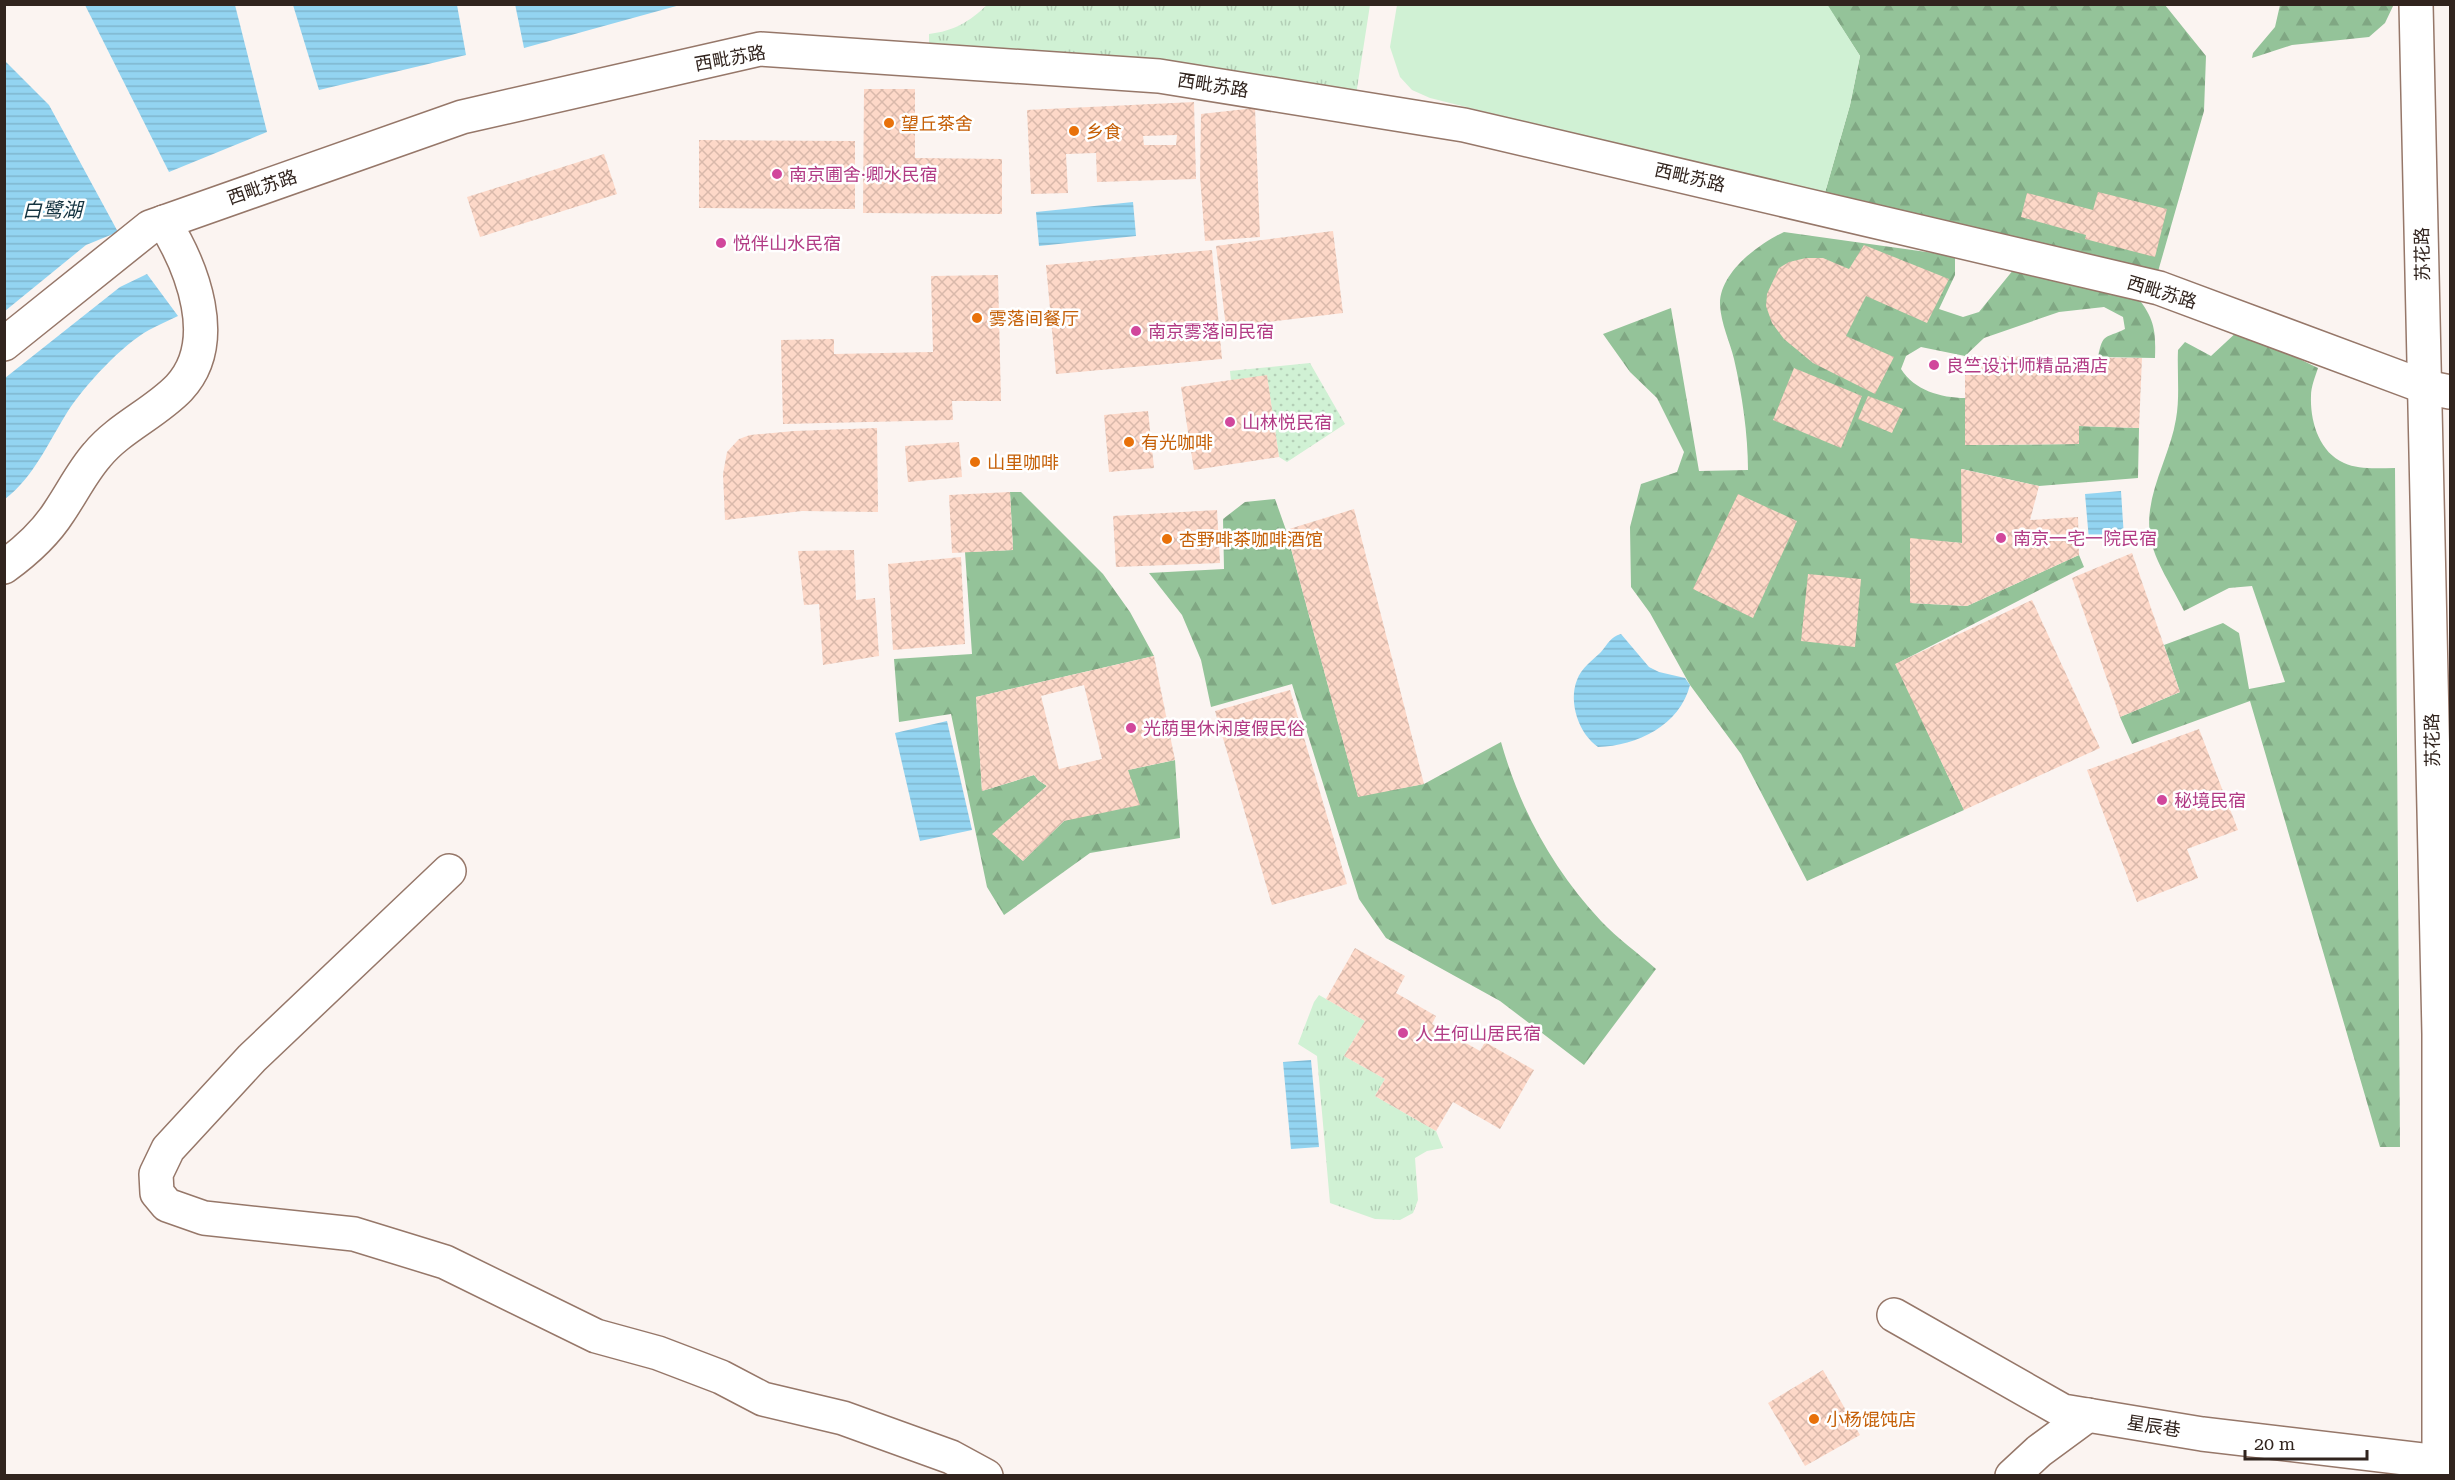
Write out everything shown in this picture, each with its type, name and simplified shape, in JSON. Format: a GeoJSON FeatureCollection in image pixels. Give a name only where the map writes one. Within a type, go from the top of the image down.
{"type":"FeatureCollection","features":[{"type":"Feature","properties":{"kind":"street","name":"苏花路"},"geometry":{"type":"LineString","coordinates":[[2416,4],[2438,390],[2439,1469]]}},
{"type":"Feature","properties":{"kind":"street","name":"西毗苏路"},"geometry":{"type":"LineString","coordinates":[[4,344],[150,227],[462,117],[760,49],[1148,75],[1464,125],[2159,288],[2438,390]]}},
{"type":"Feature","properties":{"kind":"street"},"geometry":{"type":"LineString","coordinates":[[4,567],[30,548],[59,514],[98,453],[178,388],[190,372],[198,354],[200,311],[181,256],[164,222]]}},
{"type":"Feature","properties":{"kind":"street"},"geometry":{"type":"LineString","coordinates":[[449,871],[252,1058],[168,1149],[156,1174],[157,1193],[167,1205],[204,1218],[354,1234],[445,1262],[596,1336],[658,1353],[721,1377],[763,1399],[843,1418],[951,1457],[986,1476]]}},
{"type":"Feature","properties":{"kind":"street","name":"星辰巷"},"geometry":{"type":"LineString","coordinates":[[1894,1315],[2063,1411],[2439,1469]]}},
{"type":"Feature","properties":{"kind":"street"},"geometry":{"type":"LineString","coordinates":[[2012,1476],[2039,1451],[2088,1415]]}},
{"type":"Feature","properties":{"kind":"green space"},"geometry":{"type":"Polygon","coordinates":[[[1827,4],[1860,56],[1850,105],[1824,196],[1430,98],[1412,90],[1400,77],[1390,47],[1397,5],[1827,4]]]}},
{"type":"Feature","properties":{"kind":"green space"},"geometry":{"type":"Polygon","coordinates":[[[2394,4],[2385,23],[2369,37],[2292,45],[2252,58],[2253,53],[2275,27],[2280,5],[2394,4]]]}},
{"type":"Feature","properties":{"kind":"green space"},"geometry":{"type":"Polygon","coordinates":[[[987,5],[1370,5],[1356,95],[929,47],[929,34],[961,25],[987,5]]]}},
{"type":"Feature","properties":{"kind":"green space"},"geometry":{"type":"Polygon","coordinates":[[[1827,5],[2165,5],[2206,56],[2204,111],[2157,275],[1824,196],[1850,105],[1860,56],[1827,5]]]}},
{"type":"Feature","properties":{"kind":"green space"},"geometry":{"type":"Polygon","coordinates":[[[1784,232],[1955,256],[1955,275],[1939,309],[1963,317],[1979,312],[2014,269],[2135,294],[2150,317],[2155,339],[2155,358],[2098,357],[2103,340],[2125,329],[2123,317],[2104,307],[2059,312],[1984,338],[1965,356],[1921,347],[1906,356],[1901,369],[1913,382],[1938,394],[1965,398],[1965,445],[2078,444],[2079,426],[2139,428],[2138,478],[2039,486],[1962,469],[1962,543],[1910,539],[1911,603],[1967,606],[2079,555],[2084,567],[1896,664],[1964,810],[1807,881],[1741,754],[1690,685],[1650,613],[1631,587],[1630,527],[1641,484],[1677,472],[1684,452],[1657,398],[1630,372],[1603,334],[1671,308],[1699,471],[1748,470],[1742,400],[1734,359],[1722,319],[1721,293],[1733,271],[1742,261],[1763,244],[1784,232]]]}},
{"type":"Feature","properties":{"kind":"green space"},"geometry":{"type":"Polygon","coordinates":[[[2239,330],[2318,368],[2311,393],[2312,415],[2322,444],[2335,458],[2356,467],[2395,468],[2400,1147],[2380,1147],[2250,701],[2132,744],[2120,717],[2180,692],[2164,645],[2223,623],[2239,633],[2249,689],[2285,682],[2252,586],[2229,588],[2184,611],[2160,565],[2150,535],[2149,520],[2154,491],[2176,419],[2178,350],[2185,342],[2211,356],[2239,330]]]}},
{"type":"Feature","properties":{"kind":"green space"},"geometry":{"type":"Polygon","coordinates":[[[1310,363],[1345,424],[1287,462],[1279,457],[1267,376],[1231,381],[1230,371],[1310,363]]]}},
{"type":"Feature","properties":{"kind":"green space"},"geometry":{"type":"Polygon","coordinates":[[[1010,492],[1021,492],[1103,574],[1130,612],[1154,656],[976,697],[982,791],[1034,775],[1047,786],[993,834],[1023,861],[1064,821],[1128,770],[1175,760],[1180,838],[1090,853],[1004,915],[987,887],[951,714],[899,722],[894,659],[972,654],[965,552],[1013,550],[1010,492]]]}},
{"type":"Feature","properties":{"kind":"green space"},"geometry":{"type":"Polygon","coordinates":[[[1275,499],[1286,530],[1358,796],[1424,784],[1501,742],[1528,815],[1553,860],[1607,927],[1656,969],[1584,1065],[1500,1001],[1386,938],[1359,899],[1292,684],[1211,707],[1201,660],[1182,615],[1149,573],[1224,569],[1223,519],[1245,502],[1275,499]]]}},
{"type":"Feature","properties":{"kind":"green space"},"geometry":{"type":"Polygon","coordinates":[[[1319,995],[1365,1021],[1344,1056],[1385,1079],[1375,1096],[1436,1131],[1443,1148],[1427,1151],[1415,1158],[1418,1200],[1413,1213],[1400,1220],[1375,1219],[1330,1203],[1317,1056],[1298,1044],[1314,1002],[1319,995]]]}},
{"type":"Feature","properties":{"kind":"water"},"geometry":{"type":"Polygon","coordinates":[[[515,4],[680,4],[680,5],[524,48],[515,4]]]}},
{"type":"Feature","properties":{"kind":"water"},"geometry":{"type":"Polygon","coordinates":[[[85,5],[235,5],[267,132],[169,172],[85,5]]]}},
{"type":"Feature","properties":{"kind":"water"},"geometry":{"type":"Polygon","coordinates":[[[293,5],[457,5],[466,55],[319,90],[293,5]]]}},
{"type":"Feature","properties":{"kind":"water","name":"白鹭湖"},"geometry":{"type":"Polygon","coordinates":[[[4,60],[49,105],[118,232],[86,245],[5,311],[4,60]]]}},
{"type":"Feature","properties":{"kind":"water"},"geometry":{"type":"Polygon","coordinates":[[[1133,202],[1136,236],[1039,246],[1036,212],[1133,202]]]}},
{"type":"Feature","properties":{"kind":"water"},"geometry":{"type":"Polygon","coordinates":[[[147,274],[178,316],[138,337],[105,366],[68,411],[33,469],[5,499],[5,378],[120,287],[147,274]]]}},
{"type":"Feature","properties":{"kind":"water"},"geometry":{"type":"Polygon","coordinates":[[[2121,491],[2124,538],[2089,540],[2085,494],[2121,491]]]}},
{"type":"Feature","properties":{"kind":"water"},"geometry":{"type":"Polygon","coordinates":[[[1621,634],[1649,667],[1659,672],[1685,678],[1690,685],[1677,711],[1655,731],[1627,743],[1598,747],[1585,734],[1577,717],[1575,689],[1584,668],[1612,639],[1621,634]]]}},
{"type":"Feature","properties":{"kind":"water"},"geometry":{"type":"Polygon","coordinates":[[[947,721],[972,830],[920,841],[895,733],[947,721]]]}},
{"type":"Feature","properties":{"kind":"water"},"geometry":{"type":"Polygon","coordinates":[[[1311,1060],[1319,1147],[1291,1149],[1283,1062],[1311,1060]]]}},
{"type":"Feature","properties":{"kind":"building","name":"望丘茶舍"},"geometry":{"type":"Polygon","coordinates":[[[864,89],[915,89],[915,158],[1002,159],[1002,214],[863,213],[864,89]]]}},
{"type":"Feature","properties":{"kind":"building"},"geometry":{"type":"Polygon","coordinates":[[[1194,102],[1196,179],[1097,182],[1096,153],[1066,154],[1068,193],[1031,194],[1027,110],[1194,102]],[[1177,135],[1143,136],[1144,145],[1176,145],[1177,135]]]}},
{"type":"Feature","properties":{"kind":"building"},"geometry":{"type":"Polygon","coordinates":[[[1255,108],[1260,237],[1205,241],[1200,176],[1201,114],[1255,108]]]}},
{"type":"Feature","properties":{"kind":"building","name":"南京圃舍·卿水民宿"},"geometry":{"type":"Polygon","coordinates":[[[699,140],[855,141],[855,209],[699,208],[699,140]]]}},
{"type":"Feature","properties":{"kind":"building"},"geometry":{"type":"Polygon","coordinates":[[[604,154],[617,194],[480,237],[467,197],[604,154]]]}},
{"type":"Feature","properties":{"kind":"building"},"geometry":{"type":"Polygon","coordinates":[[[2098,192],[2167,209],[2155,257],[2085,239],[2086,235],[2021,217],[2027,193],[2093,210],[2098,192]]]}},
{"type":"Feature","properties":{"kind":"building"},"geometry":{"type":"Polygon","coordinates":[[[1333,231],[1343,313],[1226,327],[1216,246],[1333,231]]]}},
{"type":"Feature","properties":{"kind":"building"},"geometry":{"type":"Polygon","coordinates":[[[1864,245],[1949,279],[1927,323],[1866,296],[1846,336],[1894,357],[1875,394],[1813,363],[1784,339],[1772,323],[1766,306],[1767,294],[1779,268],[1789,262],[1806,258],[1823,258],[1849,269],[1864,245]]]}},
{"type":"Feature","properties":{"kind":"building","name":"南京雾落间民宿"},"geometry":{"type":"Polygon","coordinates":[[[1212,250],[1222,359],[1056,374],[1046,265],[1212,250]]]}},
{"type":"Feature","properties":{"kind":"building"},"geometry":{"type":"Polygon","coordinates":[[[998,275],[1001,401],[952,401],[953,420],[783,424],[781,340],[834,339],[834,354],[933,352],[931,276],[998,275]]]}},
{"type":"Feature","properties":{"kind":"building"},"geometry":{"type":"Polygon","coordinates":[[[1965,356],[2142,358],[2139,428],[2079,426],[2079,444],[1965,445],[1965,356]]]}},
{"type":"Feature","properties":{"kind":"building"},"geometry":{"type":"Polygon","coordinates":[[[1794,368],[1862,396],[1841,448],[1773,420],[1794,368]]]}},
{"type":"Feature","properties":{"kind":"building","name":"山林悦民宿"},"geometry":{"type":"Polygon","coordinates":[[[1267,375],[1279,457],[1194,470],[1181,387],[1267,375]]]}},
{"type":"Feature","properties":{"kind":"building"},"geometry":{"type":"Polygon","coordinates":[[[1868,396],[1903,409],[1892,433],[1858,419],[1868,396]]]}},
{"type":"Feature","properties":{"kind":"building","name":"有光咖啡"},"geometry":{"type":"Polygon","coordinates":[[[1148,411],[1154,468],[1109,472],[1104,415],[1148,411]]]}},
{"type":"Feature","properties":{"kind":"building"},"geometry":{"type":"Polygon","coordinates":[[[877,428],[878,512],[802,511],[725,520],[723,474],[727,452],[739,439],[750,435],[794,431],[877,428]]]}},
{"type":"Feature","properties":{"kind":"building"},"geometry":{"type":"Polygon","coordinates":[[[959,442],[962,477],[908,482],[905,446],[959,442]]]}},
{"type":"Feature","properties":{"kind":"building"},"geometry":{"type":"Polygon","coordinates":[[[1961,469],[2039,486],[2030,520],[2078,517],[2079,555],[1967,606],[1910,603],[1910,538],[1962,543],[1961,469]]]}},
{"type":"Feature","properties":{"kind":"building"},"geometry":{"type":"Polygon","coordinates":[[[1010,492],[1013,550],[952,553],[949,495],[1010,492]]]}},
{"type":"Feature","properties":{"kind":"building"},"geometry":{"type":"Polygon","coordinates":[[[1738,494],[1797,521],[1753,618],[1693,589],[1738,494]]]}},
{"type":"Feature","properties":{"kind":"building"},"geometry":{"type":"Polygon","coordinates":[[[1354,509],[1424,784],[1358,797],[1286,530],[1354,509]]]}},
{"type":"Feature","properties":{"kind":"building","name":"杏野啡茶咖啡酒馆"},"geometry":{"type":"Polygon","coordinates":[[[1217,510],[1220,563],[1116,567],[1113,516],[1217,510]]]}},
{"type":"Feature","properties":{"kind":"building"},"geometry":{"type":"Polygon","coordinates":[[[854,550],[856,600],[875,598],[879,656],[823,665],[819,604],[804,605],[798,551],[854,550]]]}},
{"type":"Feature","properties":{"kind":"building"},"geometry":{"type":"Polygon","coordinates":[[[2132,553],[2180,692],[2120,717],[2072,578],[2132,553]]]}},
{"type":"Feature","properties":{"kind":"building"},"geometry":{"type":"Polygon","coordinates":[[[961,557],[965,644],[893,650],[888,564],[961,557]]]}},
{"type":"Feature","properties":{"kind":"building"},"geometry":{"type":"Polygon","coordinates":[[[1808,574],[1861,579],[1855,647],[1801,641],[1808,574]]]}},
{"type":"Feature","properties":{"kind":"building"},"geometry":{"type":"Polygon","coordinates":[[[2032,600],[2100,748],[1964,810],[1895,664],[2032,600]]]}},
{"type":"Feature","properties":{"kind":"building","name":"光荫里休闲度假民俗"},"geometry":{"type":"Polygon","coordinates":[[[1154,656],[1175,760],[1128,770],[1140,805],[1064,821],[1023,861],[992,834],[1047,786],[1034,775],[982,791],[976,697],[1154,656]],[[1084,685],[1041,696],[1059,769],[1102,759],[1084,685]]]}},
{"type":"Feature","properties":{"kind":"building"},"geometry":{"type":"Polygon","coordinates":[[[1290,690],[1347,884],[1272,905],[1215,711],[1290,690]]]}},
{"type":"Feature","properties":{"kind":"building","name":"秘境民宿"},"geometry":{"type":"Polygon","coordinates":[[[2199,729],[2238,830],[2187,849],[2198,878],[2137,902],[2087,770],[2199,729]]]}},
{"type":"Feature","properties":{"kind":"building","name":"人生何山居民宿"},"geometry":{"type":"Polygon","coordinates":[[[1355,948],[1405,976],[1396,993],[1436,1016],[1432,1024],[1480,1051],[1485,1042],[1534,1070],[1500,1129],[1453,1102],[1436,1131],[1375,1096],[1385,1079],[1344,1056],[1365,1021],[1326,999],[1355,948]]]}},
{"type":"Feature","properties":{"kind":"building","name":"小杨馄饨店"},"geometry":{"type":"Polygon","coordinates":[[[1823,1370],[1860,1435],[1805,1466],[1768,1403],[1823,1370]]]}},
{"type":"Feature","properties":{"kind":"place","name":"望丘茶舍"},"geometry":{"type":"Point","coordinates":[889,123]}},
{"type":"Feature","properties":{"kind":"place","name":"乡食"},"geometry":{"type":"Point","coordinates":[1074,131]}},
{"type":"Feature","properties":{"kind":"place","name":"南京圃舍·卿水民宿"},"geometry":{"type":"Point","coordinates":[777,174]}},
{"type":"Feature","properties":{"kind":"place","name":"悦伴山水民宿"},"geometry":{"type":"Point","coordinates":[721,243]}},
{"type":"Feature","properties":{"kind":"place","name":"雾落间餐厅"},"geometry":{"type":"Point","coordinates":[977,318]}},
{"type":"Feature","properties":{"kind":"place","name":"南京雾落间民宿"},"geometry":{"type":"Point","coordinates":[1136,331]}},
{"type":"Feature","properties":{"kind":"place","name":"良竺设计师精品酒店"},"geometry":{"type":"Point","coordinates":[1934,365]}},
{"type":"Feature","properties":{"kind":"place","name":"山林悦民宿"},"geometry":{"type":"Point","coordinates":[1230,422]}},
{"type":"Feature","properties":{"kind":"place","name":"有光咖啡"},"geometry":{"type":"Point","coordinates":[1129,442]}},
{"type":"Feature","properties":{"kind":"place","name":"山里咖啡"},"geometry":{"type":"Point","coordinates":[975,462]}},
{"type":"Feature","properties":{"kind":"place","name":"南京一宅一院民宿"},"geometry":{"type":"Point","coordinates":[2001,538]}},
{"type":"Feature","properties":{"kind":"place","name":"杏野啡茶咖啡酒馆"},"geometry":{"type":"Point","coordinates":[1167,539]}},
{"type":"Feature","properties":{"kind":"place","name":"光荫里休闲度假民俗"},"geometry":{"type":"Point","coordinates":[1131,728]}},
{"type":"Feature","properties":{"kind":"place","name":"秘境民宿"},"geometry":{"type":"Point","coordinates":[2162,800]}},
{"type":"Feature","properties":{"kind":"place","name":"人生何山居民宿"},"geometry":{"type":"Point","coordinates":[1403,1033]}},
{"type":"Feature","properties":{"kind":"place","name":"小杨馄饨店"},"geometry":{"type":"Point","coordinates":[1814,1419]}}]}
